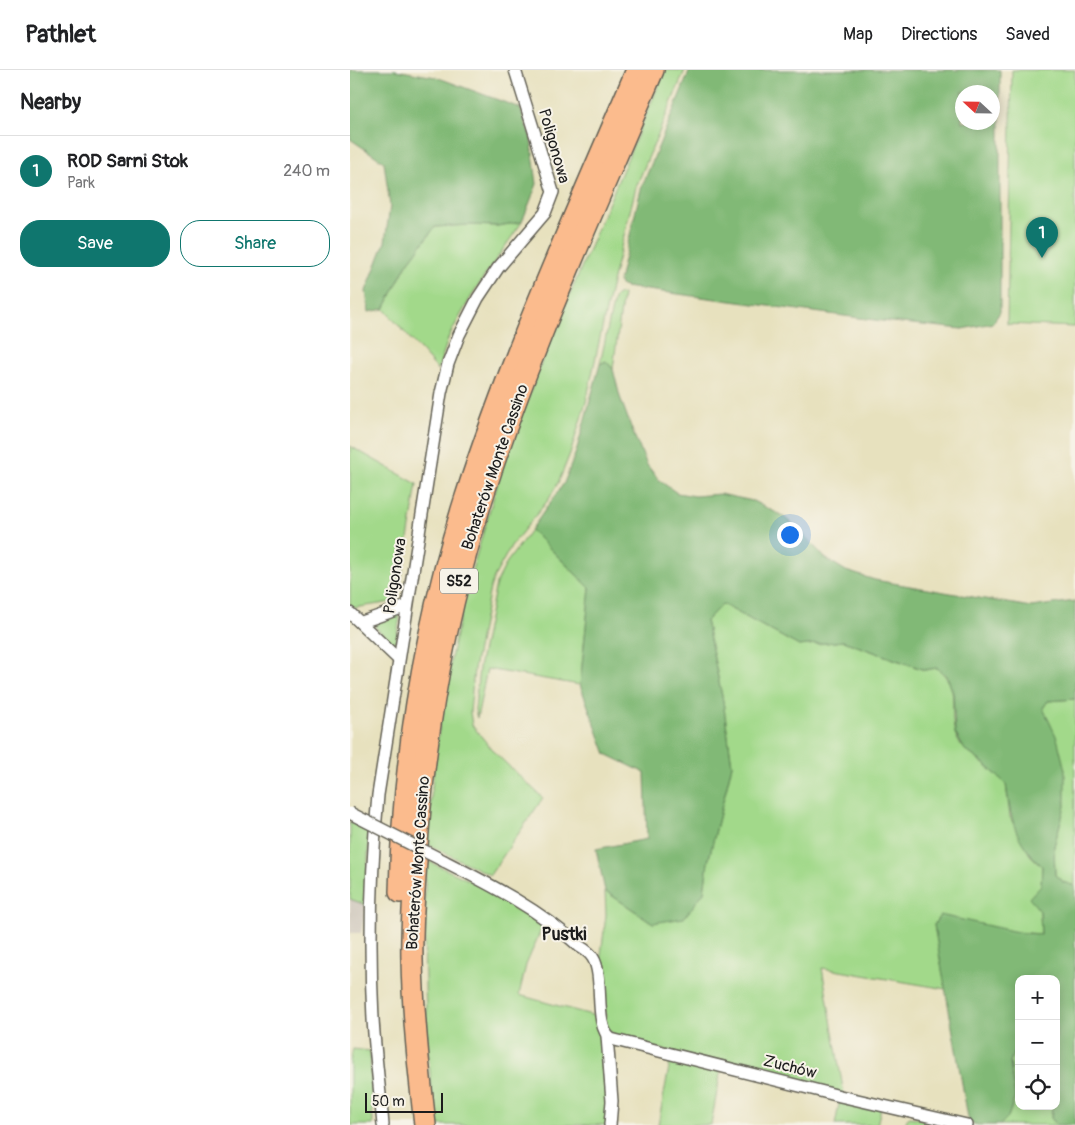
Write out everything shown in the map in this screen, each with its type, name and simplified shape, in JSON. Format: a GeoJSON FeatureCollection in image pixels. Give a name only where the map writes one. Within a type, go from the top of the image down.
{"type":"FeatureCollection","features":[{"type":"Feature","properties":{"kind":"highway","name":"Bohaterów Monte Cassino"},"geometry":{"type":"LineString","coordinates":[[410,1125],[404,1065],[398,959],[400,886],[403,824],[414,724],[428,643],[447,564],[485,441],[514,362],[637,70]]}},
{"type":"Feature","properties":{"kind":"highway","name":"Bohaterów Monte Cassino"},"geometry":{"type":"LineString","coordinates":[[425,1125],[418,1065],[412,960],[414,889],[423,775],[443,646],[480,506],[499,448],[553,308],[654,70]]}},
{"type":"Feature","properties":{"kind":"street","name":"Poligonowa"},"geometry":{"type":"LineString","coordinates":[[383,1125],[373,1020],[370,931],[372,860],[378,796],[398,659],[442,393],[448,364],[459,335],[478,298],[498,268],[545,213],[553,192],[515,70]]}},
{"type":"Feature","properties":{"kind":"street"},"geometry":{"type":"LineString","coordinates":[[362,622],[407,606]]}},
{"type":"Feature","properties":{"kind":"street"},"geometry":{"type":"LineString","coordinates":[[350,613],[362,622],[398,659]]}},
{"type":"Feature","properties":{"kind":"street"},"geometry":{"type":"LineString","coordinates":[[350,813],[512,898],[562,932],[594,958],[598,974],[601,1017],[607,1036],[612,1101],[610,1125]]}},
{"type":"Feature","properties":{"kind":"street","name":"Zuchów"},"geometry":{"type":"LineString","coordinates":[[607,1036],[625,1044],[967,1125]]}},
{"type":"Feature","properties":{"kind":"shaded area"},"geometry":{"type":"Polygon","coordinates":[[[350,899],[366,905],[361,933],[350,933],[350,899]]]}},
{"type":"Feature","properties":{"kind":"green space"},"geometry":{"type":"Polygon","coordinates":[[[350,70],[395,70],[436,77],[520,108],[531,138],[537,184],[522,222],[497,226],[435,227],[407,264],[384,309],[369,312],[366,291],[385,242],[390,206],[384,162],[350,139],[350,70]]]}},
{"type":"Feature","properties":{"kind":"green space"},"geometry":{"type":"Polygon","coordinates":[[[665,70],[685,70],[636,187],[611,287],[586,402],[571,451],[559,481],[549,499],[511,546],[490,588],[474,669],[470,712],[472,725],[494,752],[543,798],[490,875],[427,844],[434,765],[454,643],[470,577],[503,465],[543,358],[665,70]]]}},
{"type":"Feature","properties":{"kind":"green space"},"geometry":{"type":"Polygon","coordinates":[[[690,70],[1000,70],[1000,85],[955,85],[955,130],[1000,130],[1000,312],[993,323],[962,329],[882,321],[625,287],[620,285],[619,281],[641,189],[690,70]]]}},
{"type":"Feature","properties":{"kind":"green space"},"geometry":{"type":"Polygon","coordinates":[[[1012,70],[1075,70],[1075,327],[1007,324],[1012,70]]]}},
{"type":"Feature","properties":{"kind":"green space"},"geometry":{"type":"Polygon","coordinates":[[[522,222],[475,290],[449,336],[438,370],[384,309],[407,264],[435,227],[497,226],[522,222]]]}},
{"type":"Feature","properties":{"kind":"green space"},"geometry":{"type":"Polygon","coordinates":[[[623,294],[613,369],[606,361],[600,364],[614,299],[617,295],[623,294]]]}},
{"type":"Feature","properties":{"kind":"green space"},"geometry":{"type":"Polygon","coordinates":[[[606,361],[613,369],[620,397],[647,465],[660,481],[677,493],[695,496],[720,494],[753,501],[781,515],[797,527],[825,558],[846,571],[875,580],[1031,607],[1075,601],[1075,699],[1048,701],[1043,708],[1057,738],[1065,770],[1065,806],[1054,846],[1055,875],[1063,882],[1075,886],[1075,1125],[1057,1125],[1051,1118],[1052,1110],[1060,1110],[1060,975],[1015,975],[1015,1049],[1010,1062],[1015,1097],[1008,1117],[1000,1125],[969,1123],[934,925],[940,915],[1022,933],[1041,934],[1040,911],[1029,898],[1041,885],[1042,866],[1025,847],[1015,829],[1006,784],[986,765],[965,750],[955,733],[953,693],[947,676],[937,668],[925,670],[843,641],[799,646],[722,604],[706,621],[723,701],[732,765],[708,862],[704,892],[684,918],[653,923],[605,891],[596,849],[647,839],[645,773],[606,754],[580,685],[590,588],[531,530],[564,483],[576,452],[600,364],[606,361]]]}},
{"type":"Feature","properties":{"kind":"green space"},"geometry":{"type":"Polygon","coordinates":[[[350,446],[417,484],[398,601],[354,608],[350,604],[350,446]]]}},
{"type":"Feature","properties":{"kind":"green space"},"geometry":{"type":"Polygon","coordinates":[[[531,530],[590,588],[580,685],[487,669],[477,718],[475,710],[479,668],[496,584],[507,562],[531,530]]]}},
{"type":"Feature","properties":{"kind":"green space"},"geometry":{"type":"Polygon","coordinates":[[[722,604],[799,646],[843,641],[924,670],[937,668],[945,675],[952,690],[953,724],[957,739],[968,752],[1006,784],[1010,817],[1030,855],[1042,866],[1041,934],[934,925],[946,989],[822,968],[844,1094],[619,1039],[607,1029],[600,962],[606,915],[605,891],[653,923],[704,892],[708,862],[732,765],[723,701],[706,620],[722,604]]]}},
{"type":"Feature","properties":{"kind":"green space"},"geometry":{"type":"Polygon","coordinates":[[[398,615],[400,617],[395,646],[375,627],[375,624],[398,615]]]}},
{"type":"Feature","properties":{"kind":"green space"},"geometry":{"type":"Polygon","coordinates":[[[1075,699],[1075,886],[1063,882],[1055,875],[1054,846],[1065,806],[1043,708],[1048,701],[1075,699]]]}},
{"type":"Feature","properties":{"kind":"green space"},"geometry":{"type":"Polygon","coordinates":[[[350,822],[369,833],[366,905],[350,899],[350,822]]]}},
{"type":"Feature","properties":{"kind":"green space"},"geometry":{"type":"Polygon","coordinates":[[[426,860],[492,891],[544,923],[526,965],[519,995],[599,1017],[604,1038],[608,1125],[435,1125],[425,992],[426,860]]]}},
{"type":"Feature","properties":{"kind":"green space"},"geometry":{"type":"Polygon","coordinates":[[[1015,1048],[1015,1097],[1010,1061],[1015,1048]]]}},
{"type":"Feature","properties":{"kind":"green space"},"geometry":{"type":"Polygon","coordinates":[[[353,1049],[370,1051],[373,1125],[350,1125],[350,1062],[353,1049]]]}},
{"type":"Feature","properties":{"kind":"green space"},"geometry":{"type":"Polygon","coordinates":[[[671,1057],[721,1069],[711,1125],[658,1125],[671,1057]]]}},
{"type":"Feature","properties":{"kind":"green space"},"geometry":{"type":"Polygon","coordinates":[[[1015,1097],[1015,1110],[1052,1110],[1051,1118],[1057,1125],[1000,1125],[1008,1117],[1015,1097]]]}},
{"type":"Feature","properties":{"kind":"green space"},"geometry":{"type":"Polygon","coordinates":[[[840,1099],[881,1108],[877,1125],[835,1125],[840,1099]]]}},
{"type":"Feature","properties":{"kind":"green space"},"geometry":{"type":"Polygon","coordinates":[[[910,1117],[954,1125],[905,1125],[910,1117]]]}},
{"type":"Feature","properties":{"kind":"place","name":"ROD Sarni Stok"},"geometry":{"type":"Point","coordinates":[1042,258]}},
{"type":"Feature","properties":{"kind":"district","name":"Pustki"},"geometry":{"type":"Point","coordinates":[564,934]}}]}
